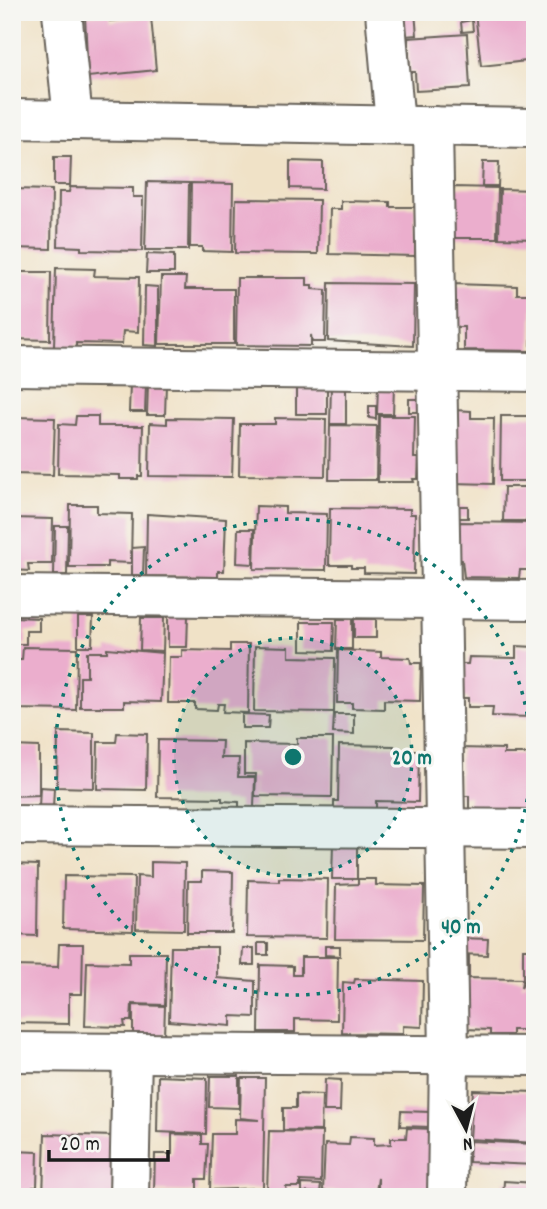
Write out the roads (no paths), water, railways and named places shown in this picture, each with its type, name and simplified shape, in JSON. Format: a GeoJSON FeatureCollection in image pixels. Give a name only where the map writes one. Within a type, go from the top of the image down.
{"type":"FeatureCollection","features":[{"type":"Feature","properties":{"kind":"street"},"geometry":{"type":"LineString","coordinates":[[62,12],[73,119]]}},
{"type":"Feature","properties":{"kind":"street"},"geometry":{"type":"LineString","coordinates":[[384,12],[395,124]]}},
{"type":"Feature","properties":{"kind":"street"},"geometry":{"type":"LineString","coordinates":[[12,119],[535,128]]}},
{"type":"Feature","properties":{"kind":"street"},"geometry":{"type":"LineString","coordinates":[[433,126],[449,1055],[447,1197]]}},
{"type":"Feature","properties":{"kind":"street"},"geometry":{"type":"LineString","coordinates":[[12,366],[535,372]]}},
{"type":"Feature","properties":{"kind":"street"},"geometry":{"type":"LineString","coordinates":[[12,595],[535,600]]}},
{"type":"Feature","properties":{"kind":"street"},"geometry":{"type":"LineString","coordinates":[[12,825],[535,829]]}},
{"type":"Feature","properties":{"kind":"street"},"geometry":{"type":"LineString","coordinates":[[12,1052],[535,1056]]}},
{"type":"Feature","properties":{"kind":"street"},"geometry":{"type":"LineString","coordinates":[[129,1197],[132,1053]]}}]}
